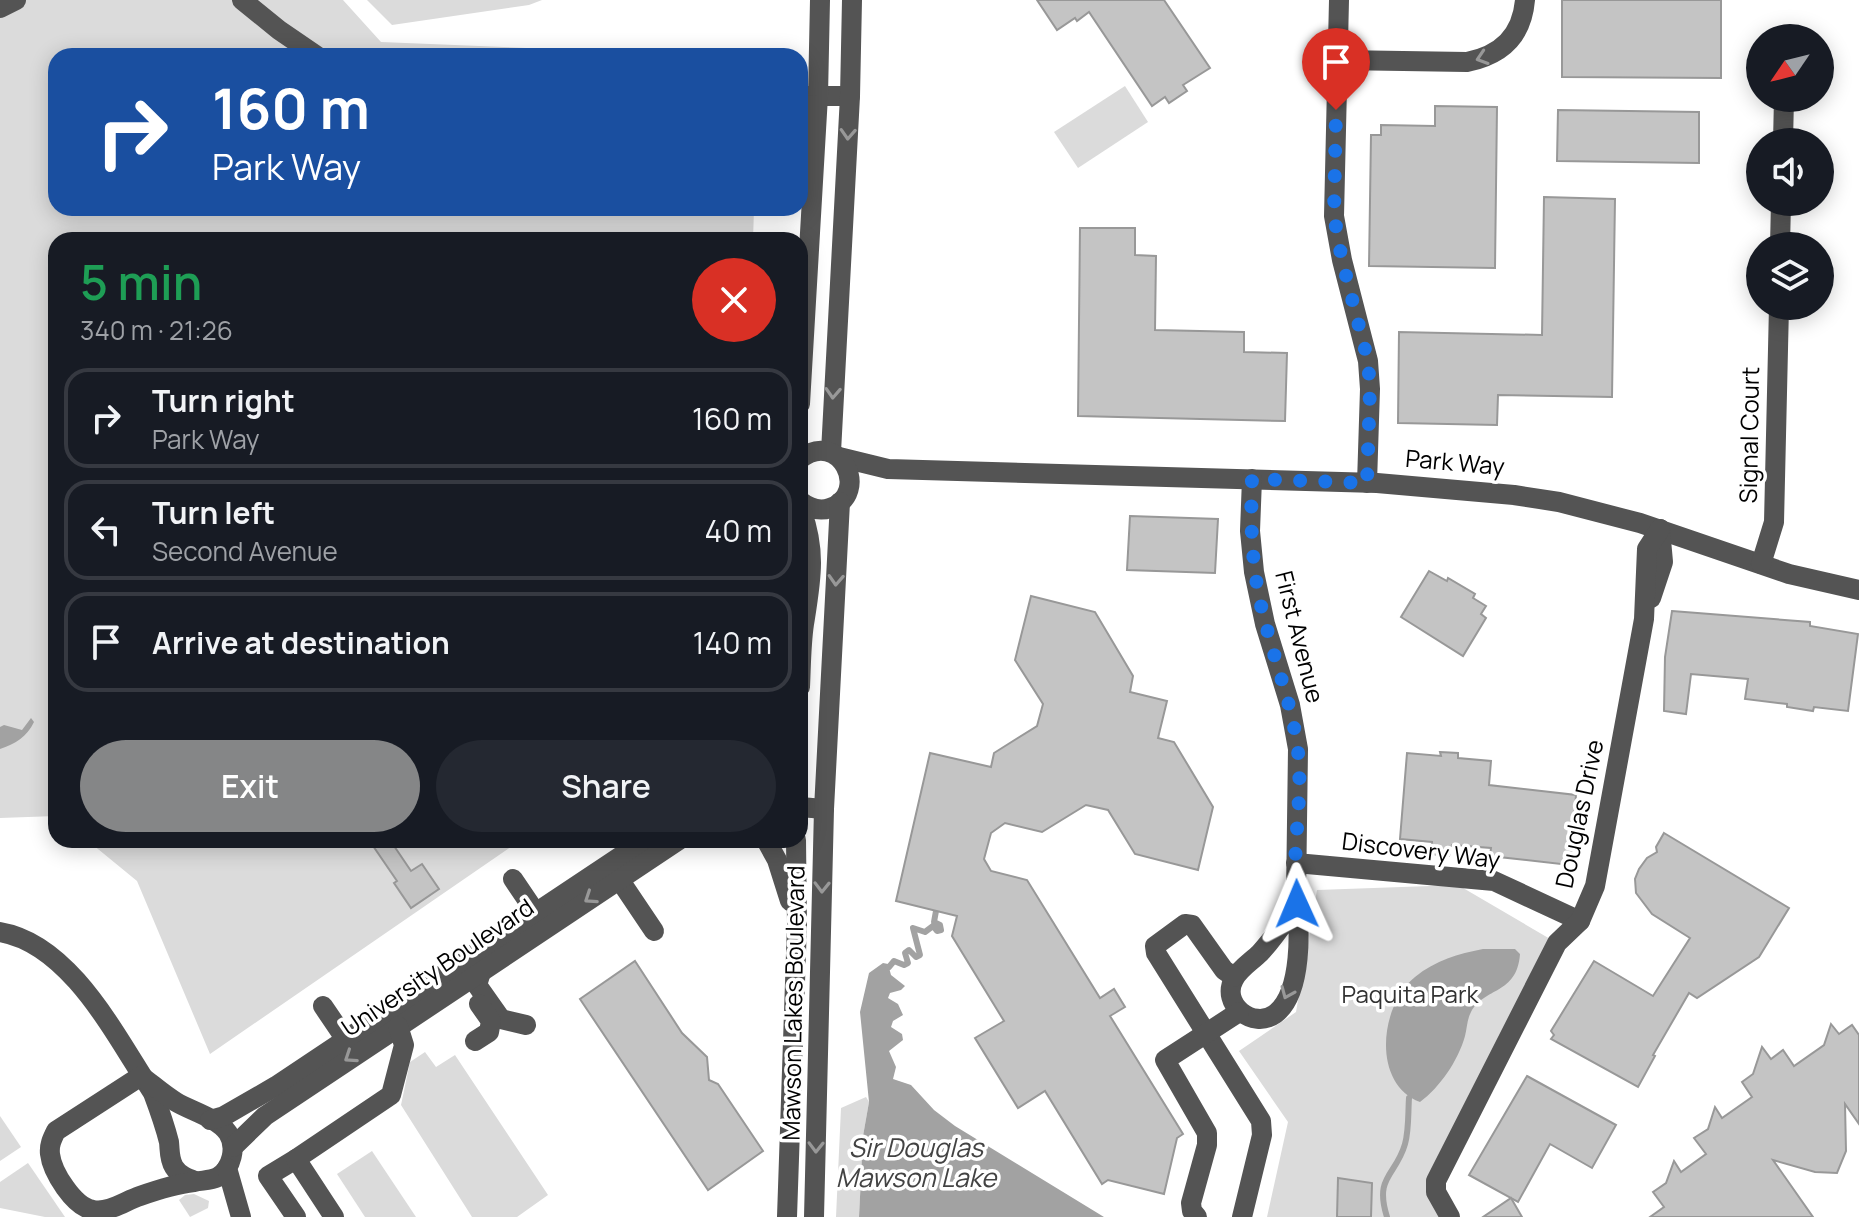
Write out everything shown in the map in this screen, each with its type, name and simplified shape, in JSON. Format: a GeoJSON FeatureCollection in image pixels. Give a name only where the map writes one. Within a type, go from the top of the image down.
{"type":"FeatureCollection","features":[{"type":"Feature","properties":{"kind":"street"},"geometry":{"type":"LineString","coordinates":[[0,8],[16,0]]}},
{"type":"Feature","properties":{"kind":"street"},"geometry":{"type":"LineString","coordinates":[[242,0],[305,48]]}},
{"type":"Feature","properties":{"kind":"street"},"geometry":{"type":"LineString","coordinates":[[808,130],[820,0]]}},
{"type":"Feature","properties":{"kind":"street"},"geometry":{"type":"LineString","coordinates":[[808,454],[813,451],[835,455],[852,0]]}},
{"type":"Feature","properties":{"kind":"street"},"geometry":{"type":"LineString","coordinates":[[1339,0],[1334,216],[1368,361],[1367,483]]}},
{"type":"Feature","properties":{"kind":"street"},"geometry":{"type":"LineString","coordinates":[[1339,60],[1467,62],[1484,59],[1498,52],[1516,33],[1525,0]]}},
{"type":"Feature","properties":{"kind":"street"},"geometry":{"type":"LineString","coordinates":[[809,96],[850,96]]}},
{"type":"Feature","properties":{"kind":"street","name":"Signal Court"},"geometry":{"type":"LineString","coordinates":[[1761,564],[1774,522],[1779,320]]}},
{"type":"Feature","properties":{"kind":"street","name":"Park Way"},"geometry":{"type":"LineString","coordinates":[[835,455],[888,469],[1417,484],[1514,495],[1559,502],[1660,529],[1819,583],[1859,590]]}},
{"type":"Feature","properties":{"kind":"street","name":"Mawson Lakes Boulevard"},"geometry":{"type":"LineString","coordinates":[[814,1217],[824,809],[843,498],[849,474],[835,455]]}},
{"type":"Feature","properties":{"kind":"street"},"geometry":{"type":"LineString","coordinates":[[808,507],[822,510],[888,469]]}},
{"type":"Feature","properties":{"kind":"street","name":"First Avenue"},"geometry":{"type":"LineString","coordinates":[[1239,1012],[1254,1019],[1265,1018],[1275,1014],[1288,998],[1296,970],[1299,926],[1296,863],[1298,749],[1290,705],[1265,624],[1254,572],[1250,531],[1252,479]]}},
{"type":"Feature","properties":{"kind":"street","name":"Douglas Drive"},"geometry":{"type":"LineString","coordinates":[[1450,1217],[1436,1192],[1440,1171],[1557,943],[1580,921],[1600,867],[1644,619],[1663,562],[1660,529]]}},
{"type":"Feature","properties":{"kind":"street"},"geometry":{"type":"LineString","coordinates":[[808,536],[812,552],[812,584],[808,606]]}},
{"type":"Feature","properties":{"kind":"street"},"geometry":{"type":"LineString","coordinates":[[808,808],[824,809]]}},
{"type":"Feature","properties":{"kind":"street","name":"University Boulevard"},"geometry":{"type":"LineString","coordinates":[[208,1119],[224,1116],[253,1101],[633,848]]}},
{"type":"Feature","properties":{"kind":"street","name":"University Boulevard"},"geometry":{"type":"LineString","coordinates":[[233,1147],[265,1116],[667,848]]}},
{"type":"Feature","properties":{"kind":"street"},"geometry":{"type":"LineString","coordinates":[[770,848],[797,924]]}},
{"type":"Feature","properties":{"kind":"street","name":"Mawson Lakes Boulevard"},"geometry":{"type":"LineString","coordinates":[[787,1217],[797,924],[796,848]]}},
{"type":"Feature","properties":{"kind":"street","name":"Discovery Way"},"geometry":{"type":"LineString","coordinates":[[1296,863],[1494,881],[1580,921]]}},
{"type":"Feature","properties":{"kind":"street"},"geometry":{"type":"LineString","coordinates":[[619,879],[654,931]]}},
{"type":"Feature","properties":{"kind":"street"},"geometry":{"type":"LineString","coordinates":[[509,882],[532,916]]}},
{"type":"Feature","properties":{"kind":"street"},"geometry":{"type":"LineString","coordinates":[[1197,1217],[1191,1203],[1207,1145],[1207,1133],[1165,1060],[1239,1012],[1231,996],[1234,977],[1267,945],[1297,904]]}},
{"type":"Feature","properties":{"kind":"street"},"geometry":{"type":"LineString","coordinates":[[1234,977],[1224,970],[1192,925],[1185,924],[1155,946],[1156,953],[1262,1124],[1242,1217]]}},
{"type":"Feature","properties":{"kind":"street"},"geometry":{"type":"LineString","coordinates":[[0,932],[16,935],[43,948],[63,964],[153,1093],[175,1168],[184,1177],[200,1181],[241,1217]]}},
{"type":"Feature","properties":{"kind":"street"},"geometry":{"type":"LineString","coordinates":[[407,999],[425,995],[455,975],[470,981],[501,1019],[526,1025]]}},
{"type":"Feature","properties":{"kind":"street"},"geometry":{"type":"LineString","coordinates":[[470,981],[469,990],[491,1021],[489,1032],[475,1041]]}},
{"type":"Feature","properties":{"kind":"street"},"geometry":{"type":"LineString","coordinates":[[328,1003],[351,1036]]}},
{"type":"Feature","properties":{"kind":"street"},"geometry":{"type":"LineString","coordinates":[[296,1217],[268,1176],[391,1095],[404,1045],[398,1026]]}},
{"type":"Feature","properties":{"kind":"street"},"geometry":{"type":"LineString","coordinates":[[141,1076],[172,1099],[227,1131],[233,1147],[227,1168],[219,1176],[140,1196],[98,1211],[85,1208],[59,1176],[50,1154],[50,1141],[56,1131],[141,1076]]}},
{"type":"Feature","properties":{"kind":"street"},"geometry":{"type":"LineString","coordinates":[[169,1144],[182,1124],[195,1118],[208,1119]]}},
{"type":"Feature","properties":{"kind":"street"},"geometry":{"type":"LineString","coordinates":[[296,1159],[334,1217]]}},
{"type":"Feature","properties":{"kind":"street"},"geometry":{"type":"LineString","coordinates":[[227,1168],[241,1217]]}},
{"type":"Feature","properties":{"kind":"green space"},"geometry":{"type":"Polygon","coordinates":[[[0,0],[343,0],[381,42],[527,48],[48,48],[48,216],[754,216],[753,232],[48,232],[48,816],[0,818],[0,0]]]}},
{"type":"Feature","properties":{"kind":"green space"},"geometry":{"type":"Polygon","coordinates":[[[367,0],[542,0],[529,5],[392,25],[367,0]]]}},
{"type":"Feature","properties":{"kind":"green space"},"geometry":{"type":"Polygon","coordinates":[[[1125,86],[1148,122],[1078,168],[1054,132],[1125,86]]]}},
{"type":"Feature","properties":{"kind":"green space"},"geometry":{"type":"Polygon","coordinates":[[[97,848],[509,848],[210,1054],[137,881],[97,848]]]}},
{"type":"Feature","properties":{"kind":"green space","name":"Paquita Park"},"geometry":{"type":"Polygon","coordinates":[[[1458,885],[1557,943],[1440,1171],[1451,1217],[1267,1217],[1288,1122],[1239,1051],[1296,1012],[1317,890],[1458,885]]]}},
{"type":"Feature","properties":{"kind":"green space"},"geometry":{"type":"Polygon","coordinates":[[[425,1052],[436,1067],[455,1055],[548,1195],[517,1217],[472,1217],[401,1105],[410,1062],[425,1052]]]}},
{"type":"Feature","properties":{"kind":"green space"},"geometry":{"type":"Polygon","coordinates":[[[866,1097],[869,1102],[863,1136],[859,1217],[836,1217],[841,1108],[866,1097]]]}},
{"type":"Feature","properties":{"kind":"green space"},"geometry":{"type":"Polygon","coordinates":[[[0,1116],[21,1147],[0,1161],[0,1116]]]}},
{"type":"Feature","properties":{"kind":"green space"},"geometry":{"type":"Polygon","coordinates":[[[372,1151],[416,1217],[365,1217],[337,1174],[372,1151]]]}},
{"type":"Feature","properties":{"kind":"green space"},"geometry":{"type":"Polygon","coordinates":[[[28,1163],[65,1217],[45,1217],[0,1208],[0,1182],[28,1163]]]}},
{"type":"Feature","properties":{"kind":"green space"},"geometry":{"type":"Polygon","coordinates":[[[194,1194],[209,1201],[208,1208],[190,1217],[179,1200],[185,1195],[194,1194]]]}},
{"type":"Feature","properties":{"kind":"water"},"geometry":{"type":"Polygon","coordinates":[[[31,718],[34,722],[24,736],[0,749],[0,727],[4,725],[22,730],[31,718]]]}},
{"type":"Feature","properties":{"kind":"water"},"geometry":{"type":"Polygon","coordinates":[[[1483,949],[1515,949],[1520,954],[1518,967],[1507,984],[1477,1004],[1470,1015],[1453,1064],[1420,1102],[1404,1092],[1394,1078],[1388,1061],[1388,1024],[1394,1006],[1403,990],[1423,971],[1448,958],[1483,949]]]}},
{"type":"Feature","properties":{"kind":"water","name":"Sir Douglas Mawson Lake"},"geometry":{"type":"Polygon","coordinates":[[[883,963],[888,964],[891,975],[905,986],[890,993],[888,998],[898,1004],[903,1015],[893,1021],[891,1027],[902,1034],[903,1040],[889,1051],[896,1067],[893,1079],[911,1085],[934,1110],[955,1126],[1104,1217],[859,1217],[863,1136],[869,1102],[860,1012],[869,973],[883,963]]]}},
{"type":"Feature","properties":{"kind":"building"},"geometry":{"type":"Polygon","coordinates":[[[1037,0],[1164,0],[1210,68],[1183,85],[1187,91],[1169,103],[1165,97],[1152,106],[1089,12],[1057,30],[1037,0]]]}},
{"type":"Feature","properties":{"kind":"building"},"geometry":{"type":"Polygon","coordinates":[[[1562,0],[1721,0],[1721,78],[1562,77],[1562,0]]]}},
{"type":"Feature","properties":{"kind":"building"},"geometry":{"type":"Polygon","coordinates":[[[1435,106],[1497,107],[1495,268],[1369,266],[1371,135],[1381,135],[1381,125],[1435,126],[1435,106]]]}},
{"type":"Feature","properties":{"kind":"building"},"geometry":{"type":"Polygon","coordinates":[[[1558,110],[1699,112],[1699,163],[1557,161],[1558,110]]]}},
{"type":"Feature","properties":{"kind":"building"},"geometry":{"type":"Polygon","coordinates":[[[1544,197],[1615,199],[1612,397],[1498,395],[1497,425],[1398,423],[1399,332],[1542,335],[1544,197]]]}},
{"type":"Feature","properties":{"kind":"building"},"geometry":{"type":"Polygon","coordinates":[[[1080,228],[1135,228],[1135,255],[1156,256],[1155,330],[1244,332],[1244,352],[1287,353],[1285,421],[1078,416],[1080,228]]]}},
{"type":"Feature","properties":{"kind":"building"},"geometry":{"type":"Polygon","coordinates":[[[1130,516],[1218,519],[1215,573],[1127,570],[1130,516]]]}},
{"type":"Feature","properties":{"kind":"building"},"geometry":{"type":"Polygon","coordinates":[[[1429,571],[1475,594],[1473,598],[1486,606],[1481,614],[1486,618],[1463,656],[1401,617],[1429,571]]]}},
{"type":"Feature","properties":{"kind":"building"},"geometry":{"type":"Polygon","coordinates":[[[1031,596],[1095,612],[1133,676],[1130,692],[1167,701],[1158,738],[1174,742],[1213,807],[1198,870],[1135,854],[1108,810],[1086,805],[1042,832],[1005,823],[991,833],[984,859],[991,871],[1027,880],[1100,998],[1114,989],[1125,1007],[1110,1016],[1183,1134],[1177,1138],[1164,1194],[1108,1180],[1102,1184],[1045,1091],[1018,1108],[975,1038],[1004,1021],[952,936],[957,916],[896,901],[930,753],[991,767],[994,753],[1037,726],[1043,704],[1015,660],[1031,596]]]}},
{"type":"Feature","properties":{"kind":"building"},"geometry":{"type":"Polygon","coordinates":[[[1672,611],[1810,622],[1810,626],[1858,634],[1848,711],[1814,707],[1813,711],[1745,699],[1748,679],[1691,674],[1686,714],[1664,711],[1665,657],[1672,611]]]}},
{"type":"Feature","properties":{"kind":"building"},"geometry":{"type":"Polygon","coordinates":[[[1440,752],[1458,753],[1458,758],[1491,761],[1489,785],[1576,795],[1571,856],[1561,864],[1490,856],[1491,848],[1452,845],[1449,856],[1432,854],[1432,842],[1400,839],[1407,753],[1441,756],[1440,752]]]}},
{"type":"Feature","properties":{"kind":"building"},"geometry":{"type":"Polygon","coordinates":[[[1664,833],[1789,908],[1759,957],[1697,998],[1689,993],[1638,1087],[1551,1039],[1554,1035],[1551,1031],[1594,961],[1653,996],[1690,938],[1652,914],[1636,893],[1635,879],[1639,869],[1647,858],[1657,852],[1656,847],[1664,833]]]}},
{"type":"Feature","properties":{"kind":"building"},"geometry":{"type":"Polygon","coordinates":[[[374,848],[395,848],[411,871],[422,864],[439,889],[411,908],[394,883],[397,881],[374,848]]]}},
{"type":"Feature","properties":{"kind":"building"},"geometry":{"type":"Polygon","coordinates":[[[635,961],[682,1033],[707,1057],[709,1080],[718,1084],[763,1151],[708,1190],[580,999],[635,961]]]}},
{"type":"Feature","properties":{"kind":"building"},"geometry":{"type":"Polygon","coordinates":[[[1831,1024],[1839,1034],[1852,1025],[1859,1035],[1859,1124],[1845,1104],[1846,1151],[1837,1173],[1815,1172],[1773,1160],[1813,1217],[1650,1217],[1664,1207],[1653,1192],[1666,1183],[1674,1161],[1681,1172],[1706,1154],[1694,1138],[1708,1129],[1715,1107],[1722,1118],[1752,1097],[1742,1082],[1753,1074],[1762,1047],[1771,1059],[1783,1050],[1794,1066],[1824,1045],[1831,1024]]]}},
{"type":"Feature","properties":{"kind":"building"},"geometry":{"type":"Polygon","coordinates":[[[1527,1076],[1616,1125],[1592,1168],[1550,1144],[1518,1202],[1469,1175],[1527,1076]]]}},
{"type":"Feature","properties":{"kind":"building"},"geometry":{"type":"Polygon","coordinates":[[[1338,1178],[1372,1183],[1371,1217],[1337,1217],[1338,1178]]]}},
{"type":"Feature","properties":{"kind":"building"},"geometry":{"type":"Polygon","coordinates":[[[1511,1198],[1522,1217],[1483,1217],[1511,1198]]]}},
{"type":"Feature","properties":{"kind":"waterway"},"geometry":{"type":"LineString","coordinates":[[889,967],[894,961],[904,965],[908,963],[905,953],[909,950],[916,957],[920,955],[913,928],[925,932],[933,926],[937,931],[941,930],[940,925],[934,922],[936,911]]}},
{"type":"Feature","properties":{"kind":"waterway"},"geometry":{"type":"LineString","coordinates":[[1387,1217],[1383,1193],[1405,1144],[1409,1098]]}},
{"type":"Feature","properties":{"kind":"route"},"geometry":{"type":"LineString","coordinates":[[1297,904],[1298,749],[1290,705],[1265,624],[1254,572],[1250,531],[1252,479],[1367,483],[1368,361],[1334,216],[1336,110]]}}]}
